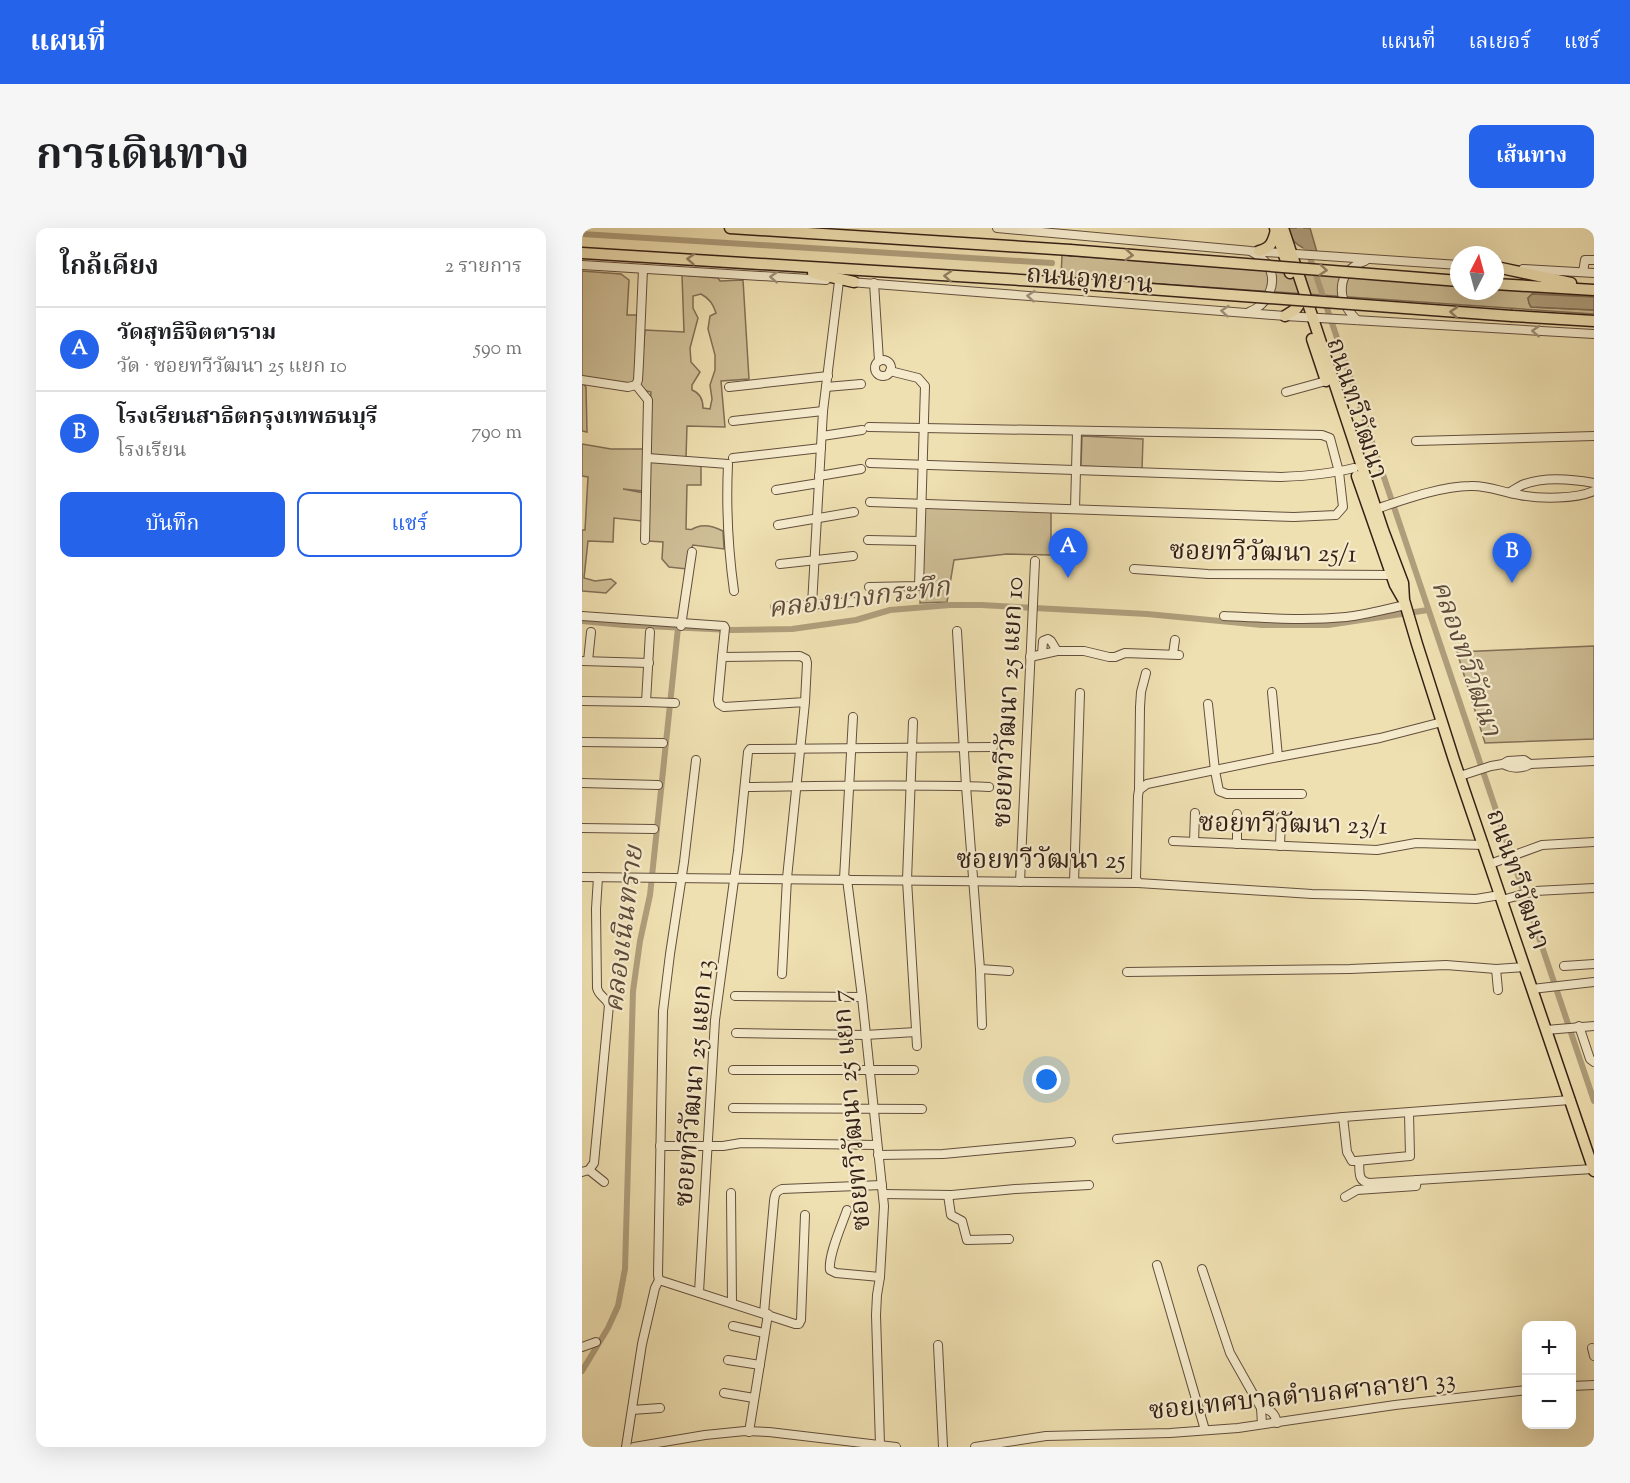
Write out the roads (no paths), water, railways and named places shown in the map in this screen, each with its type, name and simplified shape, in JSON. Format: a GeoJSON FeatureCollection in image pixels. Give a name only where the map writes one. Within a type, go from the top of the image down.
{"type":"FeatureCollection","features":[{"type":"Feature","properties":{"kind":"main road","name":"ถนนอุทยาน"},"geometry":{"type":"LineString","coordinates":[[730,228],[1070,250],[1450,280]]}},
{"type":"Feature","properties":{"kind":"main road"},"geometry":{"type":"LineString","coordinates":[[861,228],[900,239]]}},
{"type":"Feature","properties":{"kind":"main road"},"geometry":{"type":"LineString","coordinates":[[1255,251],[1269,247],[1278,229]]}},
{"type":"Feature","properties":{"kind":"main road","name":"ถนนทวีวัฒนา"},"geometry":{"type":"LineString","coordinates":[[1278,229],[1290,254],[1381,508],[1403,583],[1406,608]]}},
{"type":"Feature","properties":{"kind":"main road","name":"ถนนอุทยาน"},"geometry":{"type":"LineString","coordinates":[[582,253],[1069,283],[1594,321]]}},
{"type":"Feature","properties":{"kind":"main road","name":"ถนนทวีวัฒนา"},"geometry":{"type":"LineString","coordinates":[[1290,254],[1300,303],[1311,317],[1326,381],[1354,468],[1395,585],[1406,608],[1460,776],[1594,1170]]}},
{"type":"Feature","properties":{"kind":"main road"},"geometry":{"type":"LineString","coordinates":[[766,264],[854,282]]}},
{"type":"Feature","properties":{"kind":"main road"},"geometry":{"type":"LineString","coordinates":[[1504,268],[1594,289]]}},
{"type":"Feature","properties":{"kind":"main road"},"geometry":{"type":"LineString","coordinates":[[1504,285],[1594,289]]}},
{"type":"Feature","properties":{"kind":"main road"},"geometry":{"type":"LineString","coordinates":[[1285,316],[1293,313],[1300,303]]}},
{"type":"Feature","properties":{"kind":"street","name":"ถนนอุทยาน"},"geometry":{"type":"LineString","coordinates":[[997,228],[1290,254],[1450,264]]}},
{"type":"Feature","properties":{"kind":"street"},"geometry":{"type":"LineString","coordinates":[[1245,313],[1262,304],[1271,289],[1270,270],[1255,251]]}},
{"type":"Feature","properties":{"kind":"street"},"geometry":{"type":"LineString","coordinates":[[1354,320],[1342,299],[1341,290],[1344,279],[1351,269],[1361,262],[1370,260]]}},
{"type":"Feature","properties":{"kind":"street"},"geometry":{"type":"LineString","coordinates":[[1583,272],[1585,260],[1594,260]]}},
{"type":"Feature","properties":{"kind":"street","name":"ถนนอุทยาน"},"geometry":{"type":"LineString","coordinates":[[582,265],[874,283],[1285,316],[1594,334]]}},
{"type":"Feature","properties":{"kind":"street"},"geometry":{"type":"LineString","coordinates":[[1504,267],[1594,273]]}},
{"type":"Feature","properties":{"kind":"street"},"geometry":{"type":"LineString","coordinates":[[643,269],[636,385],[648,400],[645,540]]}},
{"type":"Feature","properties":{"kind":"street"},"geometry":{"type":"LineString","coordinates":[[812,605],[823,411],[839,281]]}},
{"type":"Feature","properties":{"kind":"street"},"geometry":{"type":"LineString","coordinates":[[874,283],[879,361],[875,367],[877,373],[884,375],[890,371]]}},
{"type":"Feature","properties":{"kind":"street"},"geometry":{"type":"LineString","coordinates":[[879,361],[888,362],[890,371]]}},
{"type":"Feature","properties":{"kind":"street"},"geometry":{"type":"LineString","coordinates":[[869,587],[919,586],[925,386],[918,378],[890,371]]}},
{"type":"Feature","properties":{"kind":"street"},"geometry":{"type":"LineString","coordinates":[[729,387],[828,376]]}},
{"type":"Feature","properties":{"kind":"street"},"geometry":{"type":"LineString","coordinates":[[582,380],[628,387],[636,385]]}},
{"type":"Feature","properties":{"kind":"street"},"geometry":{"type":"LineString","coordinates":[[1286,392],[1326,381]]}},
{"type":"Feature","properties":{"kind":"street"},"geometry":{"type":"LineString","coordinates":[[826,387],[861,384]]}},
{"type":"Feature","properties":{"kind":"street"},"geometry":{"type":"LineString","coordinates":[[733,421],[823,411]]}},
{"type":"Feature","properties":{"kind":"street"},"geometry":{"type":"LineString","coordinates":[[822,436],[866,428],[1322,435],[1330,438],[1339,472],[1343,507],[1336,515],[1294,517],[870,502]]}},
{"type":"Feature","properties":{"kind":"street"},"geometry":{"type":"LineString","coordinates":[[1075,509],[1077,431]]}},
{"type":"Feature","properties":{"kind":"street"},"geometry":{"type":"LineString","coordinates":[[1416,441],[1594,436]]}},
{"type":"Feature","properties":{"kind":"street"},"geometry":{"type":"LineString","coordinates":[[734,458],[821,448]]}},
{"type":"Feature","properties":{"kind":"street"},"geometry":{"type":"LineString","coordinates":[[647,458],[728,464],[726,500],[734,591]]}},
{"type":"Feature","properties":{"kind":"street"},"geometry":{"type":"LineString","coordinates":[[870,463],[1281,477],[1312,476],[1354,468]]}},
{"type":"Feature","properties":{"kind":"street"},"geometry":{"type":"LineString","coordinates":[[776,490],[861,469]]}},
{"type":"Feature","properties":{"kind":"street"},"geometry":{"type":"LineString","coordinates":[[1510,492],[1522,485],[1540,481],[1594,483]]}},
{"type":"Feature","properties":{"kind":"street"},"geometry":{"type":"LineString","coordinates":[[1381,508],[1414,497],[1469,485],[1483,486],[1517,495],[1542,497],[1580,495],[1594,491]]}},
{"type":"Feature","properties":{"kind":"street"},"geometry":{"type":"LineString","coordinates":[[778,525],[854,512]]}},
{"type":"Feature","properties":{"kind":"street"},"geometry":{"type":"LineString","coordinates":[[868,540],[920,541]]}},
{"type":"Feature","properties":{"kind":"street"},"geometry":{"type":"LineString","coordinates":[[682,625],[692,552]]}},
{"type":"Feature","properties":{"kind":"street"},"geometry":{"type":"LineString","coordinates":[[780,564],[853,556]]}},
{"type":"Feature","properties":{"kind":"street","name":"ซอยทวีวัฒนา 25 แยก 10"},"geometry":{"type":"LineString","coordinates":[[1020,882],[1035,561]]}},
{"type":"Feature","properties":{"kind":"street","name":"ซอยทวีวัฒนา 25/1"},"geometry":{"type":"LineString","coordinates":[[1134,569],[1208,574],[1391,574]]}},
{"type":"Feature","properties":{"kind":"street"},"geometry":{"type":"LineString","coordinates":[[775,607],[853,602]]}},
{"type":"Feature","properties":{"kind":"street"},"geometry":{"type":"LineString","coordinates":[[1224,616],[1302,619],[1349,617],[1406,608]]}},
{"type":"Feature","properties":{"kind":"street"},"geometry":{"type":"LineString","coordinates":[[582,616],[682,625],[722,626],[725,630],[719,704],[724,707],[805,702]]}},
{"type":"Feature","properties":{"kind":"street"},"geometry":{"type":"LineString","coordinates":[[957,631],[982,1026]]}},
{"type":"Feature","properties":{"kind":"street"},"geometry":{"type":"LineString","coordinates":[[591,632],[585,661],[649,663]]}},
{"type":"Feature","properties":{"kind":"street"},"geometry":{"type":"LineString","coordinates":[[646,702],[650,632]]}},
{"type":"Feature","properties":{"kind":"street"},"geometry":{"type":"LineString","coordinates":[[1042,654],[1043,641],[1048,639],[1056,651]]}},
{"type":"Feature","properties":{"kind":"street"},"geometry":{"type":"LineString","coordinates":[[1030,657],[1056,651],[1084,651],[1109,657],[1125,653],[1176,654],[1175,640]]}},
{"type":"Feature","properties":{"kind":"street"},"geometry":{"type":"LineString","coordinates":[[722,657],[804,657],[807,663],[801,748],[787,879],[782,974]]}},
{"type":"Feature","properties":{"kind":"street","name":"ซอยทวีวัฒนา 25"},"geometry":{"type":"LineString","coordinates":[[582,877],[1138,883],[1136,878],[1140,707],[1146,673]]}},
{"type":"Feature","properties":{"kind":"street"},"geometry":{"type":"LineString","coordinates":[[1272,692],[1278,757]]}},
{"type":"Feature","properties":{"kind":"street"},"geometry":{"type":"LineString","coordinates":[[1074,882],[1080,693]]}},
{"type":"Feature","properties":{"kind":"street"},"geometry":{"type":"LineString","coordinates":[[582,701],[672,703]]}},
{"type":"Feature","properties":{"kind":"street"},"geometry":{"type":"LineString","coordinates":[[1209,704],[1217,786],[1221,793],[1302,794]]}},
{"type":"Feature","properties":{"kind":"street","name":"ซอยทวีวัฒนา 25 แยก 7"},"geometry":{"type":"LineString","coordinates":[[853,717],[845,879],[862,997],[883,1194],[884,1215],[876,1315],[880,1445]]}},
{"type":"Feature","properties":{"kind":"street"},"geometry":{"type":"LineString","coordinates":[[913,722],[907,880],[917,1046]]}},
{"type":"Feature","properties":{"kind":"street"},"geometry":{"type":"LineString","coordinates":[[1139,790],[1147,784],[1380,738],[1442,722]]}},
{"type":"Feature","properties":{"kind":"street"},"geometry":{"type":"LineString","coordinates":[[582,742],[663,743]]}},
{"type":"Feature","properties":{"kind":"street"},"geometry":{"type":"LineString","coordinates":[[801,748],[993,747]]}},
{"type":"Feature","properties":{"kind":"street","name":"ซอยทวีวัฒนา 25 แยก 13"},"geometry":{"type":"LineString","coordinates":[[699,1292],[716,1020],[748,752],[750,749],[801,748]]}},
{"type":"Feature","properties":{"kind":"street"},"geometry":{"type":"LineString","coordinates":[[626,1447],[644,1334],[659,1280],[663,1011],[696,759]]}},
{"type":"Feature","properties":{"kind":"street"},"geometry":{"type":"LineString","coordinates":[[1460,776],[1508,761],[1524,760],[1530,764],[1594,761]]}},
{"type":"Feature","properties":{"kind":"street"},"geometry":{"type":"LineString","coordinates":[[582,783],[658,785]]}},
{"type":"Feature","properties":{"kind":"street"},"geometry":{"type":"LineString","coordinates":[[745,787],[989,786]]}},
{"type":"Feature","properties":{"kind":"street"},"geometry":{"type":"LineString","coordinates":[[1194,842],[1195,813]]}},
{"type":"Feature","properties":{"kind":"street"},"geometry":{"type":"LineString","coordinates":[[1237,814],[1237,844]]}},
{"type":"Feature","properties":{"kind":"street"},"geometry":{"type":"LineString","coordinates":[[1280,846],[1281,817]]}},
{"type":"Feature","properties":{"kind":"street"},"geometry":{"type":"LineString","coordinates":[[582,828],[654,829]]}},
{"type":"Feature","properties":{"kind":"street","name":"ซอยทวีวัฒนา 23/1"},"geometry":{"type":"LineString","coordinates":[[1173,841],[1377,850],[1416,843],[1484,845]]}},
{"type":"Feature","properties":{"kind":"street"},"geometry":{"type":"LineString","coordinates":[[1490,864],[1542,845],[1594,842]]}},
{"type":"Feature","properties":{"kind":"street"},"geometry":{"type":"LineString","coordinates":[[598,877],[597,988],[598,993],[608,1001],[609,1005],[594,1163],[586,1171],[604,1182]]}},
{"type":"Feature","properties":{"kind":"street"},"geometry":{"type":"LineString","coordinates":[[1138,883],[1312,894],[1476,899],[1516,896],[1535,891],[1594,888]]}},
{"type":"Feature","properties":{"kind":"street"},"geometry":{"type":"LineString","coordinates":[[1564,966],[1594,964]]}},
{"type":"Feature","properties":{"kind":"street"},"geometry":{"type":"LineString","coordinates":[[1127,972],[1350,969],[1446,965],[1496,969],[1524,967]]}},
{"type":"Feature","properties":{"kind":"street"},"geometry":{"type":"LineString","coordinates":[[980,969],[1009,971]]}},
{"type":"Feature","properties":{"kind":"street"},"geometry":{"type":"LineString","coordinates":[[1496,969],[1498,990]]}},
{"type":"Feature","properties":{"kind":"street"},"geometry":{"type":"LineString","coordinates":[[1532,989],[1591,982]]}},
{"type":"Feature","properties":{"kind":"street"},"geometry":{"type":"LineString","coordinates":[[735,996],[862,997]]}},
{"type":"Feature","properties":{"kind":"street"},"geometry":{"type":"LineString","coordinates":[[1578,1026],[1590,1059],[1594,1062]]}},
{"type":"Feature","properties":{"kind":"street"},"geometry":{"type":"LineString","coordinates":[[1546,1030],[1594,1026]]}},
{"type":"Feature","properties":{"kind":"street"},"geometry":{"type":"LineString","coordinates":[[736,1033],[865,1035],[916,1032]]}},
{"type":"Feature","properties":{"kind":"street"},"geometry":{"type":"LineString","coordinates":[[733,1070],[914,1070]]}},
{"type":"Feature","properties":{"kind":"street"},"geometry":{"type":"LineString","coordinates":[[1117,1139],[1343,1117],[1570,1100]]}},
{"type":"Feature","properties":{"kind":"street"},"geometry":{"type":"LineString","coordinates":[[733,1108],[922,1109]]}},
{"type":"Feature","properties":{"kind":"street"},"geometry":{"type":"LineString","coordinates":[[1343,1117],[1349,1157],[1352,1161],[1359,1161],[1410,1156],[1409,1113]]}},
{"type":"Feature","properties":{"kind":"street"},"geometry":{"type":"LineString","coordinates":[[878,1155],[943,1154],[1071,1142]]}},
{"type":"Feature","properties":{"kind":"street"},"geometry":{"type":"LineString","coordinates":[[660,1146],[741,1143],[877,1145]]}},
{"type":"Feature","properties":{"kind":"street"},"geometry":{"type":"LineString","coordinates":[[1359,1161],[1360,1178],[1364,1182],[1594,1170]]}},
{"type":"Feature","properties":{"kind":"street"},"geometry":{"type":"LineString","coordinates":[[1345,1197],[1357,1190],[1414,1186],[1417,1185],[1418,1180]]}},
{"type":"Feature","properties":{"kind":"street"},"geometry":{"type":"LineString","coordinates":[[749,1432],[764,1333],[775,1194],[777,1191],[787,1189],[882,1185]]}},
{"type":"Feature","properties":{"kind":"street"},"geometry":{"type":"LineString","coordinates":[[883,1194],[948,1195],[1089,1185]]}},
{"type":"Feature","properties":{"kind":"street"},"geometry":{"type":"LineString","coordinates":[[731,1193],[732,1303]]}},
{"type":"Feature","properties":{"kind":"street"},"geometry":{"type":"LineString","coordinates":[[948,1195],[951,1215],[962,1221],[967,1240],[1009,1239]]}},
{"type":"Feature","properties":{"kind":"street"},"geometry":{"type":"LineString","coordinates":[[847,1210],[829,1265],[830,1270],[836,1273],[880,1277]]}},
{"type":"Feature","properties":{"kind":"street"},"geometry":{"type":"LineString","coordinates":[[659,1280],[799,1324],[805,1215]]}},
{"type":"Feature","properties":{"kind":"street"},"geometry":{"type":"LineString","coordinates":[[1157,1265],[1205,1430]]}},
{"type":"Feature","properties":{"kind":"street"},"geometry":{"type":"LineString","coordinates":[[1202,1269],[1230,1353],[1261,1408],[1262,1424]]}},
{"type":"Feature","properties":{"kind":"street"},"geometry":{"type":"LineString","coordinates":[[733,1326],[764,1333]]}},
{"type":"Feature","properties":{"kind":"street"},"geometry":{"type":"LineString","coordinates":[[582,1347],[596,1342]]}},
{"type":"Feature","properties":{"kind":"street"},"geometry":{"type":"LineString","coordinates":[[938,1345],[943,1447]]}},
{"type":"Feature","properties":{"kind":"street"},"geometry":{"type":"LineString","coordinates":[[728,1360],[760,1365]]}},
{"type":"Feature","properties":{"kind":"street"},"geometry":{"type":"LineString","coordinates":[[1576,1386],[1594,1385]]}},
{"type":"Feature","properties":{"kind":"street","name":"ซอยเทศบาลตำบลศาลายา 33"},"geometry":{"type":"LineString","coordinates":[[978,1447],[1046,1436],[1205,1430],[1522,1391]]}},
{"type":"Feature","properties":{"kind":"street"},"geometry":{"type":"LineString","coordinates":[[724,1393],[754,1398]]}},
{"type":"Feature","properties":{"kind":"street"},"geometry":{"type":"LineString","coordinates":[[632,1410],[660,1408]]}},
{"type":"Feature","properties":{"kind":"street"},"geometry":{"type":"LineString","coordinates":[[1261,1408],[1275,1414],[1277,1422]]}},
{"type":"Feature","properties":{"kind":"street"},"geometry":{"type":"LineString","coordinates":[[634,1447],[705,1434],[749,1432],[896,1447]]}},
{"type":"Feature","properties":{"kind":"waterway","name":"คลองทวีวัฒนา"},"geometry":{"type":"LineString","coordinates":[[1300,228],[1594,1101]]}},
{"type":"Feature","properties":{"kind":"waterway"},"geometry":{"type":"LineString","coordinates":[[582,234],[1052,263]]}},
{"type":"Feature","properties":{"kind":"waterway","name":"คลองบางกระทึก"},"geometry":{"type":"LineString","coordinates":[[582,621],[732,630],[792,629],[856,620],[890,610],[981,605],[1147,614],[1262,625],[1328,625],[1428,610]]}},
{"type":"Feature","properties":{"kind":"waterway","name":"คลองเนินทราย"},"geometry":{"type":"LineString","coordinates":[[582,1371],[608,1328],[618,1306],[625,1269],[633,991],[640,941],[650,895],[678,628]]}},
{"type":"Feature","properties":{"kind":"place","name":"วัดสุทธิจิตตาราม"},"geometry":{"type":"Point","coordinates":[1068,578]}},
{"type":"Feature","properties":{"kind":"place","name":"โรงเรียนสาธิตกรุงเทพธนบุรี"},"geometry":{"type":"Point","coordinates":[1512,583]}}]}
